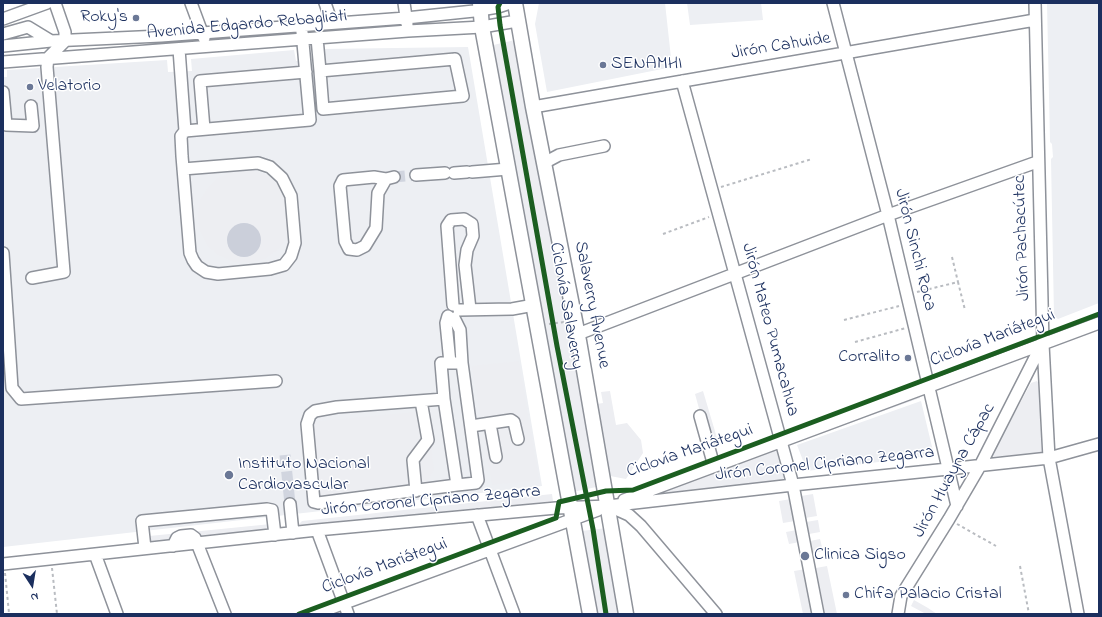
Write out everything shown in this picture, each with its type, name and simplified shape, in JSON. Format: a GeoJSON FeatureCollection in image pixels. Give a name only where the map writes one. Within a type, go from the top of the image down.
{"type":"FeatureCollection","features":[{"type":"Feature","properties":{"kind":"main road","name":"Salaverry Avenue"},"geometry":{"type":"LineString","coordinates":[[515,3],[533,107],[578,334],[626,614]]}},
{"type":"Feature","properties":{"kind":"main road"},"geometry":{"type":"LineString","coordinates":[[480,6],[482,27],[590,614]]}},
{"type":"Feature","properties":{"kind":"street"},"geometry":{"type":"LineString","coordinates":[[3,27],[32,8],[47,3]]}},
{"type":"Feature","properties":{"kind":"street"},"geometry":{"type":"LineString","coordinates":[[32,278],[64,272],[47,67],[48,58],[65,42],[65,32],[55,3]]}},
{"type":"Feature","properties":{"kind":"street"},"geometry":{"type":"LineString","coordinates":[[191,3],[207,47]]}},
{"type":"Feature","properties":{"kind":"street"},"geometry":{"type":"LineString","coordinates":[[325,3],[332,23]]}},
{"type":"Feature","properties":{"kind":"street"},"geometry":{"type":"LineString","coordinates":[[404,3],[408,31]]}},
{"type":"Feature","properties":{"kind":"street","name":"Avenida Edgardo Rebagliati"},"geometry":{"type":"LineString","coordinates":[[3,46],[51,41],[65,42],[406,18],[480,6],[510,3]]}},
{"type":"Feature","properties":{"kind":"street","name":"Jirón Sinchi Roca"},"geometry":{"type":"LineString","coordinates":[[833,3],[909,299],[957,506]]}},
{"type":"Feature","properties":{"kind":"street","name":"Jirón Pachacútec"},"geometry":{"type":"LineString","coordinates":[[1035,3],[1037,162],[1043,344],[1049,458],[1078,614]]}},
{"type":"Feature","properties":{"kind":"street"},"geometry":{"type":"LineString","coordinates":[[27,23],[32,8]]}},
{"type":"Feature","properties":{"kind":"street","name":"Jirón Cahuide"},"geometry":{"type":"LineString","coordinates":[[533,107],[846,54],[1035,20]]}},
{"type":"Feature","properties":{"kind":"street","name":"Avenida Edgardo Rebagliati"},"geometry":{"type":"LineString","coordinates":[[3,62],[408,31],[482,27],[517,21]]}},
{"type":"Feature","properties":{"kind":"street"},"geometry":{"type":"LineString","coordinates":[[3,27],[27,23],[51,41]]}},
{"type":"Feature","properties":{"kind":"street"},"geometry":{"type":"LineString","coordinates":[[186,130],[310,120],[302,26]]}},
{"type":"Feature","properties":{"kind":"street"},"geometry":{"type":"LineString","coordinates":[[317,38],[320,71],[324,109],[463,96],[455,59],[320,71]]}},
{"type":"Feature","properties":{"kind":"street"},"geometry":{"type":"LineString","coordinates":[[179,49],[186,130],[181,136],[183,169],[190,252],[197,266],[206,272],[218,274],[270,269],[284,265],[291,256],[295,243],[292,196],[282,178],[270,167],[258,163],[183,169]]}},
{"type":"Feature","properties":{"kind":"street"},"geometry":{"type":"LineString","coordinates":[[204,129],[200,81],[306,72]]}},
{"type":"Feature","properties":{"kind":"street","name":"Jirón Mateo Pumacahua"},"geometry":{"type":"LineString","coordinates":[[682,81],[720,214],[793,484],[818,614]]}},
{"type":"Feature","properties":{"kind":"street"},"geometry":{"type":"LineString","coordinates":[[3,92],[6,125],[33,126],[31,106]]}},
{"type":"Feature","properties":{"kind":"street"},"geometry":{"type":"LineString","coordinates":[[544,163],[559,154],[604,146]]}},
{"type":"Feature","properties":{"kind":"street"},"geometry":{"type":"LineString","coordinates":[[578,334],[888,215],[1037,162]]}},
{"type":"Feature","properties":{"kind":"street"},"geometry":{"type":"LineString","coordinates":[[416,175],[508,169]]}},
{"type":"Feature","properties":{"kind":"street"},"geometry":{"type":"LineString","coordinates":[[374,177],[390,178],[378,193],[376,228],[365,246],[357,250],[349,249],[344,241],[340,186],[343,180],[374,177]]}},
{"type":"Feature","properties":{"kind":"street"},"geometry":{"type":"LineString","coordinates":[[444,399],[322,409],[315,411],[310,415],[308,424],[314,502],[318,503],[476,483],[478,480],[462,363],[460,330],[457,311],[447,226],[452,220],[464,219],[472,224],[473,236],[467,250],[457,311],[446,323],[450,363]]}},
{"type":"Feature","properties":{"kind":"street"},"geometry":{"type":"LineString","coordinates":[[3,253],[12,388],[21,398],[276,381]]}},
{"type":"Feature","properties":{"kind":"street"},"geometry":{"type":"LineString","coordinates":[[457,311],[512,309],[534,305]]}},
{"type":"Feature","properties":{"kind":"street"},"geometry":{"type":"LineString","coordinates":[[315,614],[489,549],[572,513],[608,506],[1099,323]]}},
{"type":"Feature","properties":{"kind":"street","name":"Jirón Huayna Cápac"},"geometry":{"type":"LineString","coordinates":[[898,614],[902,596],[949,520],[980,466],[1043,344]]}},
{"type":"Feature","properties":{"kind":"street"},"geometry":{"type":"LineString","coordinates":[[457,485],[444,399],[441,363],[462,363]]}},
{"type":"Feature","properties":{"kind":"street"},"geometry":{"type":"LineString","coordinates":[[416,491],[413,460],[428,440],[421,401]]}},
{"type":"Feature","properties":{"kind":"street"},"geometry":{"type":"LineString","coordinates":[[700,416],[714,466]]}},
{"type":"Feature","properties":{"kind":"street"},"geometry":{"type":"LineString","coordinates":[[471,426],[513,420],[518,439]]}},
{"type":"Feature","properties":{"kind":"street"},"geometry":{"type":"LineString","coordinates":[[490,424],[496,457]]}},
{"type":"Feature","properties":{"kind":"street","name":"Jirón Coronel Cipriano Zegarra"},"geometry":{"type":"LineString","coordinates":[[608,506],[793,484],[1049,458],[1099,444]]}},
{"type":"Feature","properties":{"kind":"street"},"geometry":{"type":"LineString","coordinates":[[290,504],[293,533]]}},
{"type":"Feature","properties":{"kind":"street"},"geometry":{"type":"LineString","coordinates":[[608,506],[629,515],[641,526],[716,614]]}},
{"type":"Feature","properties":{"kind":"street"},"geometry":{"type":"LineString","coordinates":[[145,548],[142,521],[267,509],[272,510],[275,535]]}},
{"type":"Feature","properties":{"kind":"street","name":"Jirón Coronel Cipriano Zegarra"},"geometry":{"type":"LineString","coordinates":[[4,564],[317,530],[476,515],[572,513]]}},
{"type":"Feature","properties":{"kind":"street"},"geometry":{"type":"LineString","coordinates":[[476,515],[514,614]]}},
{"type":"Feature","properties":{"kind":"street"},"geometry":{"type":"LineString","coordinates":[[317,530],[348,614]]}},
{"type":"Feature","properties":{"kind":"street"},"geometry":{"type":"LineString","coordinates":[[198,544],[225,614]]}},
{"type":"Feature","properties":{"kind":"street"},"geometry":{"type":"LineString","coordinates":[[94,554],[117,614]]}},
{"type":"Feature","properties":{"kind":"path"},"geometry":{"type":"LineString","coordinates":[[713,189],[812,159]]}},
{"type":"Feature","properties":{"kind":"path"},"geometry":{"type":"LineString","coordinates":[[664,234],[720,214]]}},
{"type":"Feature","properties":{"kind":"path"},"geometry":{"type":"LineString","coordinates":[[952,257],[965,310]]}},
{"type":"Feature","properties":{"kind":"path"},"geometry":{"type":"LineString","coordinates":[[844,320],[958,282]]}},
{"type":"Feature","properties":{"kind":"path"},"geometry":{"type":"LineString","coordinates":[[538,326],[575,320]]}},
{"type":"Feature","properties":{"kind":"path"},"geometry":{"type":"LineString","coordinates":[[855,342],[915,326]]}},
{"type":"Feature","properties":{"kind":"path"},"geometry":{"type":"LineString","coordinates":[[949,520],[996,546]]}},
{"type":"Feature","properties":{"kind":"path"},"geometry":{"type":"LineString","coordinates":[[51,559],[57,614]]}},
{"type":"Feature","properties":{"kind":"path"},"geometry":{"type":"LineString","coordinates":[[4,564],[9,613]]}},
{"type":"Feature","properties":{"kind":"path"},"geometry":{"type":"LineString","coordinates":[[1020,566],[1029,614]]}},
{"type":"Feature","properties":{"kind":"shaded area"},"geometry":{"type":"Polygon","coordinates":[[[539,3],[665,3],[672,67],[547,92],[535,24],[539,3]]]}},
{"type":"Feature","properties":{"kind":"shaded area"},"geometry":{"type":"Polygon","coordinates":[[[687,3],[761,3],[763,20],[690,25],[687,3]]]}},
{"type":"Feature","properties":{"kind":"shaded area"},"geometry":{"type":"Polygon","coordinates":[[[1047,3],[1099,3],[1099,303],[1058,319],[1054,316],[1051,159],[1053,157],[1052,144],[1050,142],[1047,3]]]}},
{"type":"Feature","properties":{"kind":"shaded area"},"geometry":{"type":"Polygon","coordinates":[[[515,40],[601,486],[573,492],[489,46],[515,40]]]}},
{"type":"Feature","properties":{"kind":"shaded area"},"geometry":{"type":"Polygon","coordinates":[[[468,47],[542,486],[3,547],[3,77],[7,77],[7,70],[167,60],[168,72],[192,71],[191,59],[294,50],[296,61],[321,58],[322,49],[468,47]]]}},
{"type":"Feature","properties":{"kind":"shaded area"},"geometry":{"type":"Polygon","coordinates":[[[248,170],[262,173],[275,181],[285,193],[291,223],[287,237],[277,250],[264,259],[249,263],[233,262],[219,255],[207,245],[200,231],[198,216],[200,201],[208,188],[219,178],[232,171],[248,170]],[[247,224],[236,226],[232,229],[227,239],[239,256],[244,257],[255,254],[261,244],[256,229],[247,224]]]}},
{"type":"Feature","properties":{"kind":"shaded area"},"geometry":{"type":"Polygon","coordinates":[[[244,223],[256,228],[261,240],[256,252],[244,257],[232,252],[227,240],[232,228],[244,223]]]}},
{"type":"Feature","properties":{"kind":"shaded area"},"geometry":{"type":"Polygon","coordinates":[[[519,361],[539,480],[492,485],[472,366],[519,361]]]}},
{"type":"Feature","properties":{"kind":"shaded area"},"geometry":{"type":"Polygon","coordinates":[[[1037,381],[1039,384],[1042,453],[991,457],[1031,383],[1037,381]]]}},
{"type":"Feature","properties":{"kind":"shaded area"},"geometry":{"type":"Polygon","coordinates":[[[918,390],[920,398],[797,442],[796,436],[918,390]]]}},
{"type":"Feature","properties":{"kind":"shaded area"},"geometry":{"type":"Polygon","coordinates":[[[610,391],[616,425],[627,423],[641,440],[643,453],[626,479],[610,476],[597,404],[603,403],[601,392],[610,391]]]}},
{"type":"Feature","properties":{"kind":"shaded area"},"geometry":{"type":"Polygon","coordinates":[[[703,391],[717,438],[708,441],[695,394],[703,391]]]}},
{"type":"Feature","properties":{"kind":"shaded area"},"geometry":{"type":"Polygon","coordinates":[[[921,401],[934,455],[807,471],[797,445],[921,401]]]}},
{"type":"Feature","properties":{"kind":"shaded area"},"geometry":{"type":"Polygon","coordinates":[[[426,411],[434,469],[423,487],[313,499],[308,422],[426,411]]]}},
{"type":"Feature","properties":{"kind":"shaded area"},"geometry":{"type":"Polygon","coordinates":[[[774,448],[778,450],[785,475],[780,481],[656,497],[654,495],[774,448]]]}},
{"type":"Feature","properties":{"kind":"shaded area"},"geometry":{"type":"Polygon","coordinates":[[[552,494],[553,501],[303,529],[299,524],[302,521],[552,494]]]}},
{"type":"Feature","properties":{"kind":"shaded area"},"geometry":{"type":"Polygon","coordinates":[[[813,494],[817,516],[805,518],[801,496],[813,494]]]}},
{"type":"Feature","properties":{"kind":"shaded area"},"geometry":{"type":"Polygon","coordinates":[[[791,499],[795,521],[783,523],[779,501],[791,499]]]}},
{"type":"Feature","properties":{"kind":"shaded area"},"geometry":{"type":"Polygon","coordinates":[[[818,520],[820,532],[809,534],[806,522],[818,520]]]}},
{"type":"Feature","properties":{"kind":"shaded area"},"geometry":{"type":"Polygon","coordinates":[[[271,524],[272,530],[200,539],[191,532],[271,524]]]}},
{"type":"Feature","properties":{"kind":"shaded area"},"geometry":{"type":"Polygon","coordinates":[[[607,528],[619,614],[593,614],[581,531],[607,528]]]}},
{"type":"Feature","properties":{"kind":"shaded area"},"geometry":{"type":"Polygon","coordinates":[[[797,530],[800,542],[789,544],[786,532],[797,530]]]}},
{"type":"Feature","properties":{"kind":"shaded area"},"geometry":{"type":"Polygon","coordinates":[[[180,533],[173,541],[148,544],[149,536],[180,533]]]}},
{"type":"Feature","properties":{"kind":"shaded area"},"geometry":{"type":"Polygon","coordinates":[[[820,539],[823,551],[813,553],[810,541],[820,539]]]}},
{"type":"Feature","properties":{"kind":"shaded area"},"geometry":{"type":"Polygon","coordinates":[[[827,566],[837,614],[825,614],[816,568],[827,566]]]}},
{"type":"Feature","properties":{"kind":"shaded area"},"geometry":{"type":"Polygon","coordinates":[[[806,569],[815,614],[803,614],[794,571],[806,569]]]}},
{"type":"Feature","properties":{"kind":"shaded area"},"geometry":{"type":"Polygon","coordinates":[[[914,600],[937,614],[926,614],[911,606],[914,600]]]}},
{"type":"Feature","properties":{"kind":"tunnel"},"geometry":{"type":"LineString","coordinates":[[394,177],[416,175]]}},
{"type":"Feature","properties":{"kind":"tunnel"},"geometry":{"type":"LineString","coordinates":[[285,455],[290,504]]}},
{"type":"Feature","properties":{"kind":"cycle path","name":"Ciclovía Salaverry"},"geometry":{"type":"LineString","coordinates":[[500,3],[498,7],[500,25],[557,346],[593,529],[606,614]]}},
{"type":"Feature","properties":{"kind":"cycle path","name":"Ciclovía Mariátegui"},"geometry":{"type":"LineString","coordinates":[[299,614],[556,518],[559,502],[606,491],[633,490],[1099,314]]}},
{"type":"Feature","properties":{"kind":"place","name":"Roky's"},"geometry":{"type":"Point","coordinates":[136,18]}},
{"type":"Feature","properties":{"kind":"place","name":"SENAMHI"},"geometry":{"type":"Point","coordinates":[603,65]}},
{"type":"Feature","properties":{"kind":"place","name":"Velatorio"},"geometry":{"type":"Point","coordinates":[30,87]}},
{"type":"Feature","properties":{"kind":"place","name":"Corralito"},"geometry":{"type":"Point","coordinates":[908,358]}},
{"type":"Feature","properties":{"kind":"place","name":"Instituto Nacional Cardiovascular"},"geometry":{"type":"Point","coordinates":[229,475]}},
{"type":"Feature","properties":{"kind":"place","name":"Clinica Sigso"},"geometry":{"type":"Point","coordinates":[805,556]}},
{"type":"Feature","properties":{"kind":"place","name":"Chifa Palacio Cristal"},"geometry":{"type":"Point","coordinates":[846,595]}}]}
